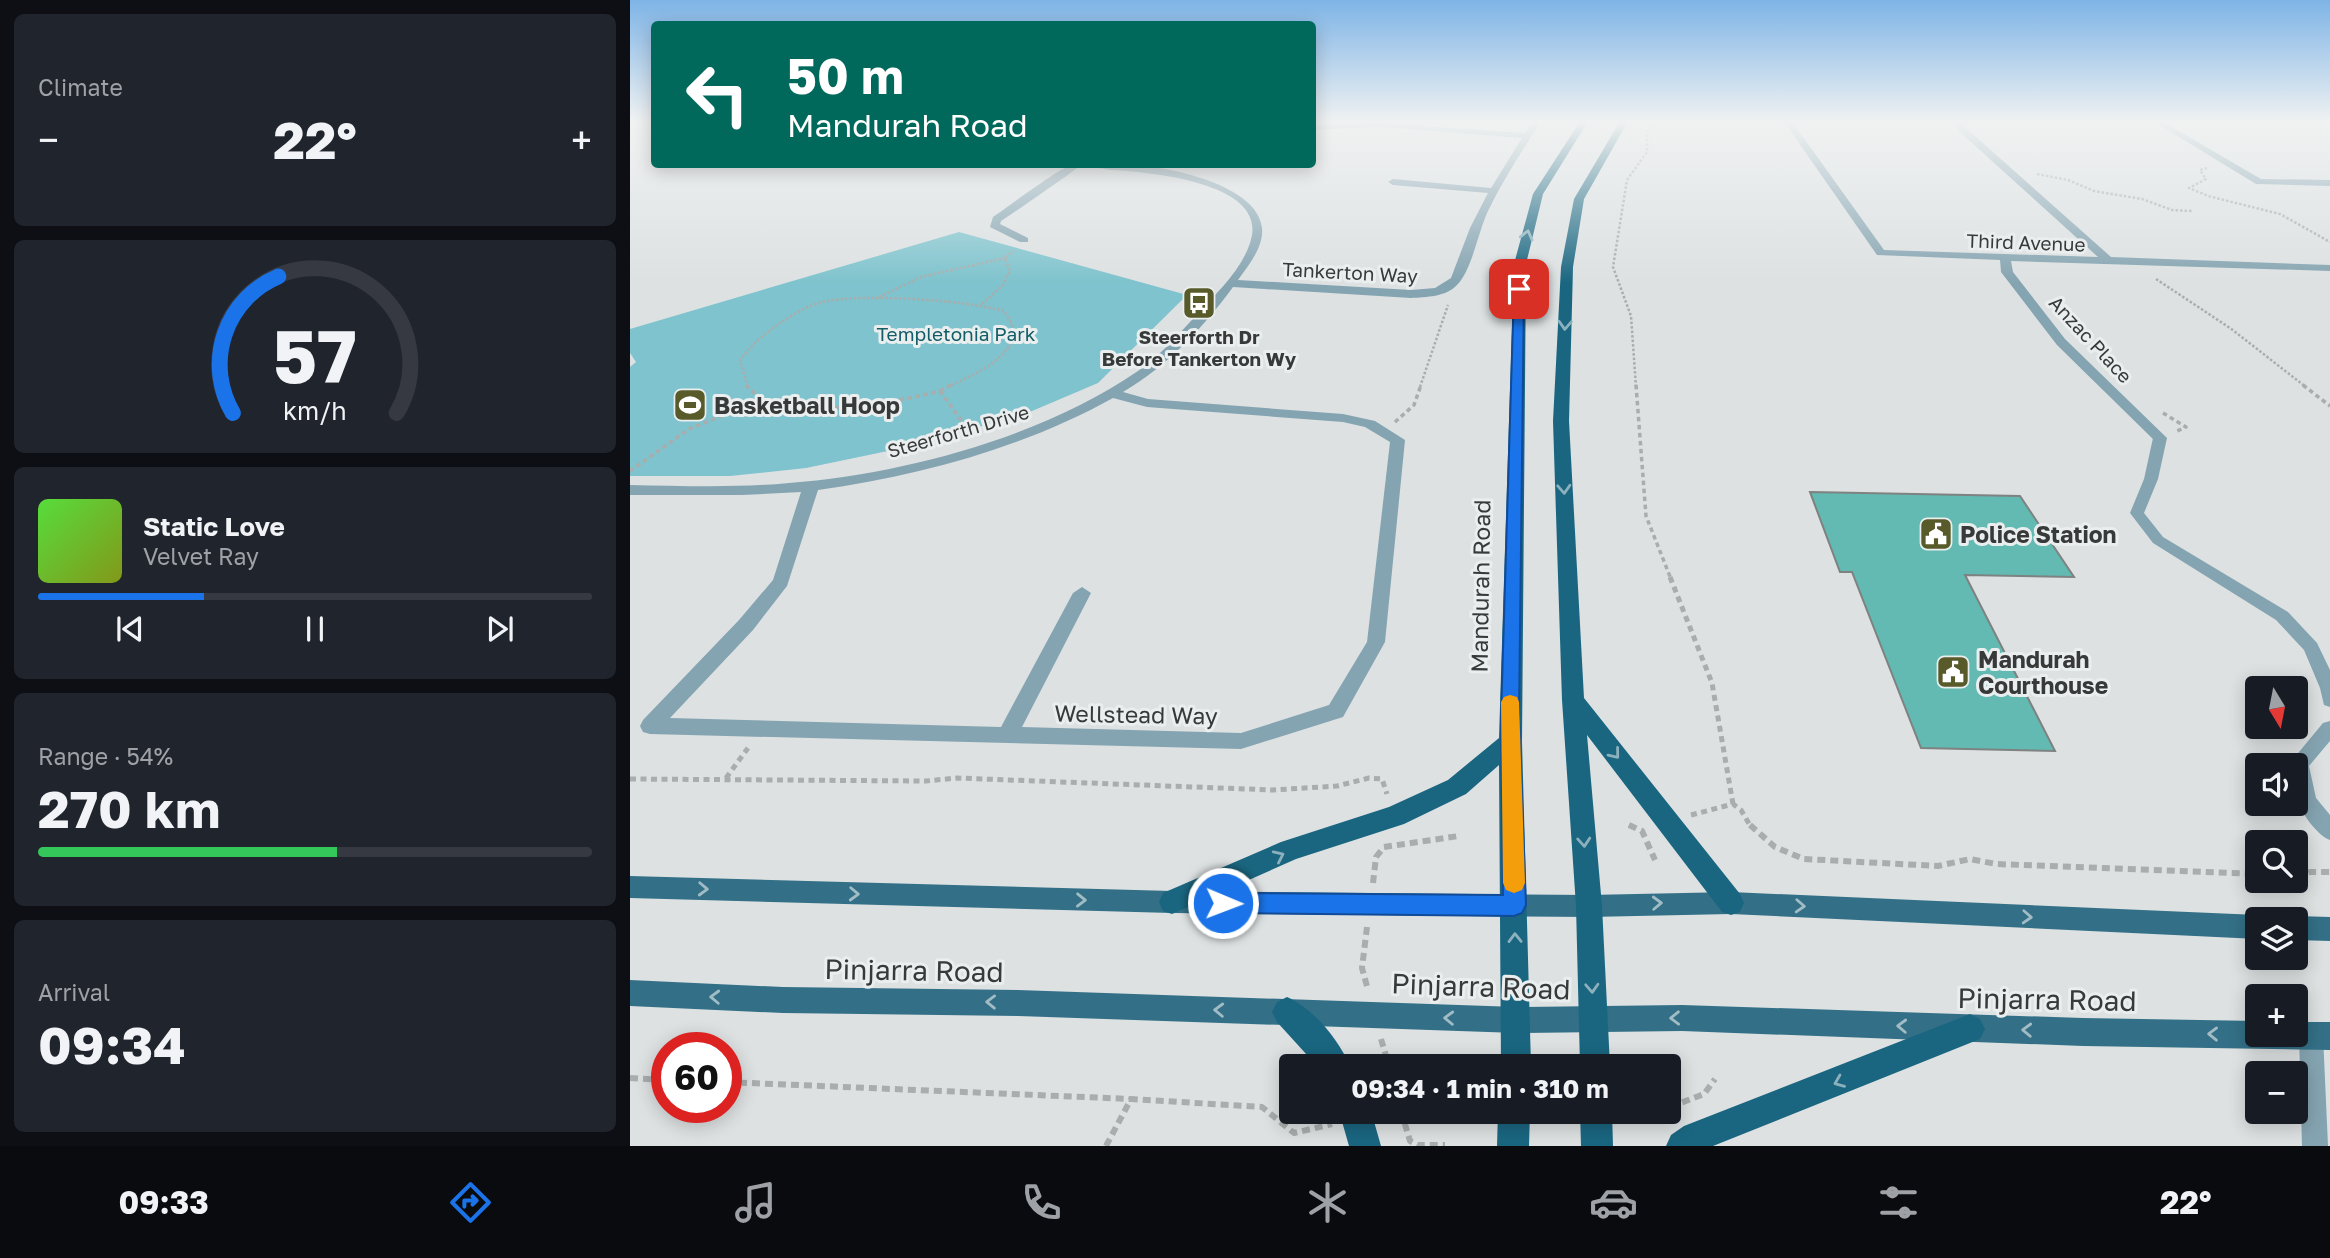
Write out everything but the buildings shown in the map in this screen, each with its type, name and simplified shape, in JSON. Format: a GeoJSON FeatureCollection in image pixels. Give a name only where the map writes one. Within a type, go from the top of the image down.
{"type":"FeatureCollection","features":[{"type":"Feature","properties":{"kind":"highway","name":"Mandurah Road"},"geometry":{"type":"LineString","coordinates":[[1516,1054],[1510,742],[1520,264],[1538,194],[1549,176]]}},
{"type":"Feature","properties":{"kind":"highway"},"geometry":{"type":"LineString","coordinates":[[1592,176],[1579,199],[1567,267],[1560,421],[1573,700],[1589,906],[1595,1054]]}},
{"type":"Feature","properties":{"kind":"highway"},"geometry":{"type":"LineString","coordinates":[[1573,700],[1731,903]]}},
{"type":"Feature","properties":{"kind":"highway"},"geometry":{"type":"LineString","coordinates":[[1172,902],[1290,850],[1395,816],[1457,787],[1510,742]]}},
{"type":"Feature","properties":{"kind":"highway"},"geometry":{"type":"LineString","coordinates":[[1287,1012],[1328,1054]]}},
{"type":"Feature","properties":{"kind":"highway"},"geometry":{"type":"LineString","coordinates":[[1682,1146],[1695,1137],[1970,1028]]}},
{"type":"Feature","properties":{"kind":"highway"},"geometry":{"type":"LineString","coordinates":[[1513,1146],[1514,1124]]}},
{"type":"Feature","properties":{"kind":"highway"},"geometry":{"type":"LineString","coordinates":[[1596,1124],[1597,1146]]}},
{"type":"Feature","properties":{"kind":"main road"},"geometry":{"type":"LineString","coordinates":[[630,887],[1172,902],[1589,906],[1731,903],[2245,926]]}},
{"type":"Feature","properties":{"kind":"main road"},"geometry":{"type":"LineString","coordinates":[[2308,928],[2330,929]]}},
{"type":"Feature","properties":{"kind":"main road","name":"Pinjarra Road"},"geometry":{"type":"LineString","coordinates":[[630,993],[1517,1020],[1682,1018],[2320,1036]]}},
{"type":"Feature","properties":{"kind":"street"},"geometry":{"type":"LineString","coordinates":[[1024,240],[994,225],[998,219],[1059,176]]}},
{"type":"Feature","properties":{"kind":"street","name":"Steerforth Drive"},"geometry":{"type":"LineString","coordinates":[[630,490],[745,491],[811,486],[904,468],[981,448],[1043,426],[1112,393],[1164,357],[1229,283],[1251,252],[1258,235],[1256,218],[1243,202],[1225,189],[1181,176]]}},
{"type":"Feature","properties":{"kind":"street","name":"Tankerton Way"},"geometry":{"type":"LineString","coordinates":[[1229,283],[1411,294],[1424,294],[1448,287],[1459,274],[1477,224],[1502,176]]}},
{"type":"Feature","properties":{"kind":"street","name":"Third Avenue"},"geometry":{"type":"LineString","coordinates":[[1827,176],[1881,253],[2330,268]]}},
{"type":"Feature","properties":{"kind":"street"},"geometry":{"type":"LineString","coordinates":[[2014,176],[2110,262]]}},
{"type":"Feature","properties":{"kind":"street"},"geometry":{"type":"LineString","coordinates":[[2250,176],[2259,182],[2330,183]]}},
{"type":"Feature","properties":{"kind":"street"},"geometry":{"type":"LineString","coordinates":[[1394,182],[1493,191]]}},
{"type":"Feature","properties":{"kind":"street","name":"Anzac Place"},"geometry":{"type":"LineString","coordinates":[[2005,259],[2007,272],[2061,342],[2160,438]]}},
{"type":"Feature","properties":{"kind":"street","name":"Wellstead Way"},"geometry":{"type":"LineString","coordinates":[[811,486],[781,582],[747,625],[650,726],[1241,741],[1336,711],[1376,642],[1398,440],[1370,424],[1343,418],[1147,403],[1112,393]]}},
{"type":"Feature","properties":{"kind":"street"},"geometry":{"type":"LineString","coordinates":[[1007,735],[1082,593]]}},
{"type":"Feature","properties":{"kind":"lane"},"geometry":{"type":"LineString","coordinates":[[2160,438],[2151,479],[2137,513],[2158,540],[2282,616],[2311,647],[2329,688],[2330,701]]}},
{"type":"Feature","properties":{"kind":"lane"},"geometry":{"type":"LineString","coordinates":[[2330,728],[2299,764],[2308,801],[2330,831]]}},
{"type":"Feature","properties":{"kind":"lane"},"geometry":{"type":"LineString","coordinates":[[2315,1146],[2320,1036]]}},
{"type":"Feature","properties":{"kind":"path"},"geometry":{"type":"LineString","coordinates":[[1630,176],[1613,267],[1631,316],[1646,516],[1712,683],[1733,804],[1741,810],[1753,830],[1775,847],[1804,859],[1938,866],[1970,859],[1996,864],[2245,874]]}},
{"type":"Feature","properties":{"kind":"path"},"geometry":{"type":"LineString","coordinates":[[2051,176],[2094,191],[2142,199],[2172,210],[2192,211]]}},
{"type":"Feature","properties":{"kind":"path"},"geometry":{"type":"LineString","coordinates":[[2204,176],[2206,179],[2189,188],[2280,214],[2330,242]]}},
{"type":"Feature","properties":{"kind":"path"},"geometry":{"type":"LineString","coordinates":[[875,299],[922,275],[1005,258],[1024,240]]}},
{"type":"Feature","properties":{"kind":"path"},"geometry":{"type":"LineString","coordinates":[[982,305],[1003,285],[1010,271],[1005,258]]}},
{"type":"Feature","properties":{"kind":"path"},"geometry":{"type":"LineString","coordinates":[[2137,262],[2142,270],[2230,328],[2330,407]]}},
{"type":"Feature","properties":{"kind":"path"},"geometry":{"type":"LineString","coordinates":[[854,298],[875,299],[998,308],[1009,316],[1011,332],[1007,350],[986,367],[940,391],[892,402],[844,409],[803,407],[765,399],[750,390],[740,361],[747,348],[818,302],[854,298]]}},
{"type":"Feature","properties":{"kind":"path"},"geometry":{"type":"LineString","coordinates":[[940,391],[975,440]]}},
{"type":"Feature","properties":{"kind":"path"},"geometry":{"type":"LineString","coordinates":[[630,471],[689,429],[765,399]]}},
{"type":"Feature","properties":{"kind":"path"},"geometry":{"type":"LineString","coordinates":[[725,779],[762,729]]}},
{"type":"Feature","properties":{"kind":"path"},"geometry":{"type":"LineString","coordinates":[[630,779],[926,781],[957,778],[1273,790],[1337,786],[1368,778],[1381,779],[1405,844]]}},
{"type":"Feature","properties":{"kind":"path"},"geometry":{"type":"LineString","coordinates":[[1685,817],[1733,804]]}},
{"type":"Feature","properties":{"kind":"path"},"geometry":{"type":"LineString","coordinates":[[1629,825],[1642,831],[1654,860]]}},
{"type":"Feature","properties":{"kind":"path"},"geometry":{"type":"LineString","coordinates":[[2308,873],[2330,872]]}},
{"type":"Feature","properties":{"kind":"path"},"geometry":{"type":"LineString","coordinates":[[630,1078],[651,1079]]}},
{"type":"Feature","properties":{"kind":"path"},"geometry":{"type":"LineString","coordinates":[[1681,1103],[1704,1094],[1715,1079]]}},
{"type":"Feature","properties":{"kind":"path"},"geometry":{"type":"LineString","coordinates":[[742,1083],[1262,1107],[1293,1133],[1359,1125]]}},
{"type":"Feature","properties":{"kind":"path"},"geometry":{"type":"LineString","coordinates":[[1106,1146],[1131,1099]]}},
{"type":"Feature","properties":{"kind":"path"},"geometry":{"type":"LineString","coordinates":[[1405,1124],[1410,1141],[1418,1145],[1445,1145]]}},
{"type":"Feature","properties":{"kind":"green space","name":"Templetonia Park"},"geometry":{"type":"Polygon","coordinates":[[[959,232],[1187,295],[1098,383],[1025,414],[907,447],[806,468],[730,476],[630,476],[630,367],[636,362],[630,353],[630,329],[959,232]]]}},
{"type":"Feature","properties":{"kind":"slow traffic"},"geometry":{"type":"LineString","coordinates":[[1510,702],[1514,883]]}},
{"type":"Feature","properties":{"kind":"place","name":"Steerforth Dr Before Tankerton Wy"},"geometry":{"type":"Point","coordinates":[1199,303]}},
{"type":"Feature","properties":{"kind":"place","name":"Basketball Hoop"},"geometry":{"type":"Point","coordinates":[690,405]}},
{"type":"Feature","properties":{"kind":"place","name":"Police Station"},"geometry":{"type":"Point","coordinates":[1936,534]}},
{"type":"Feature","properties":{"kind":"place","name":"Mandurah Courthouse"},"geometry":{"type":"Point","coordinates":[1953,672]}},
{"type":"Feature","properties":{"kind":"route"},"geometry":{"type":"LineString","coordinates":[[1223,903],[1514,905],[1510,717],[1519,289]]}}]}
